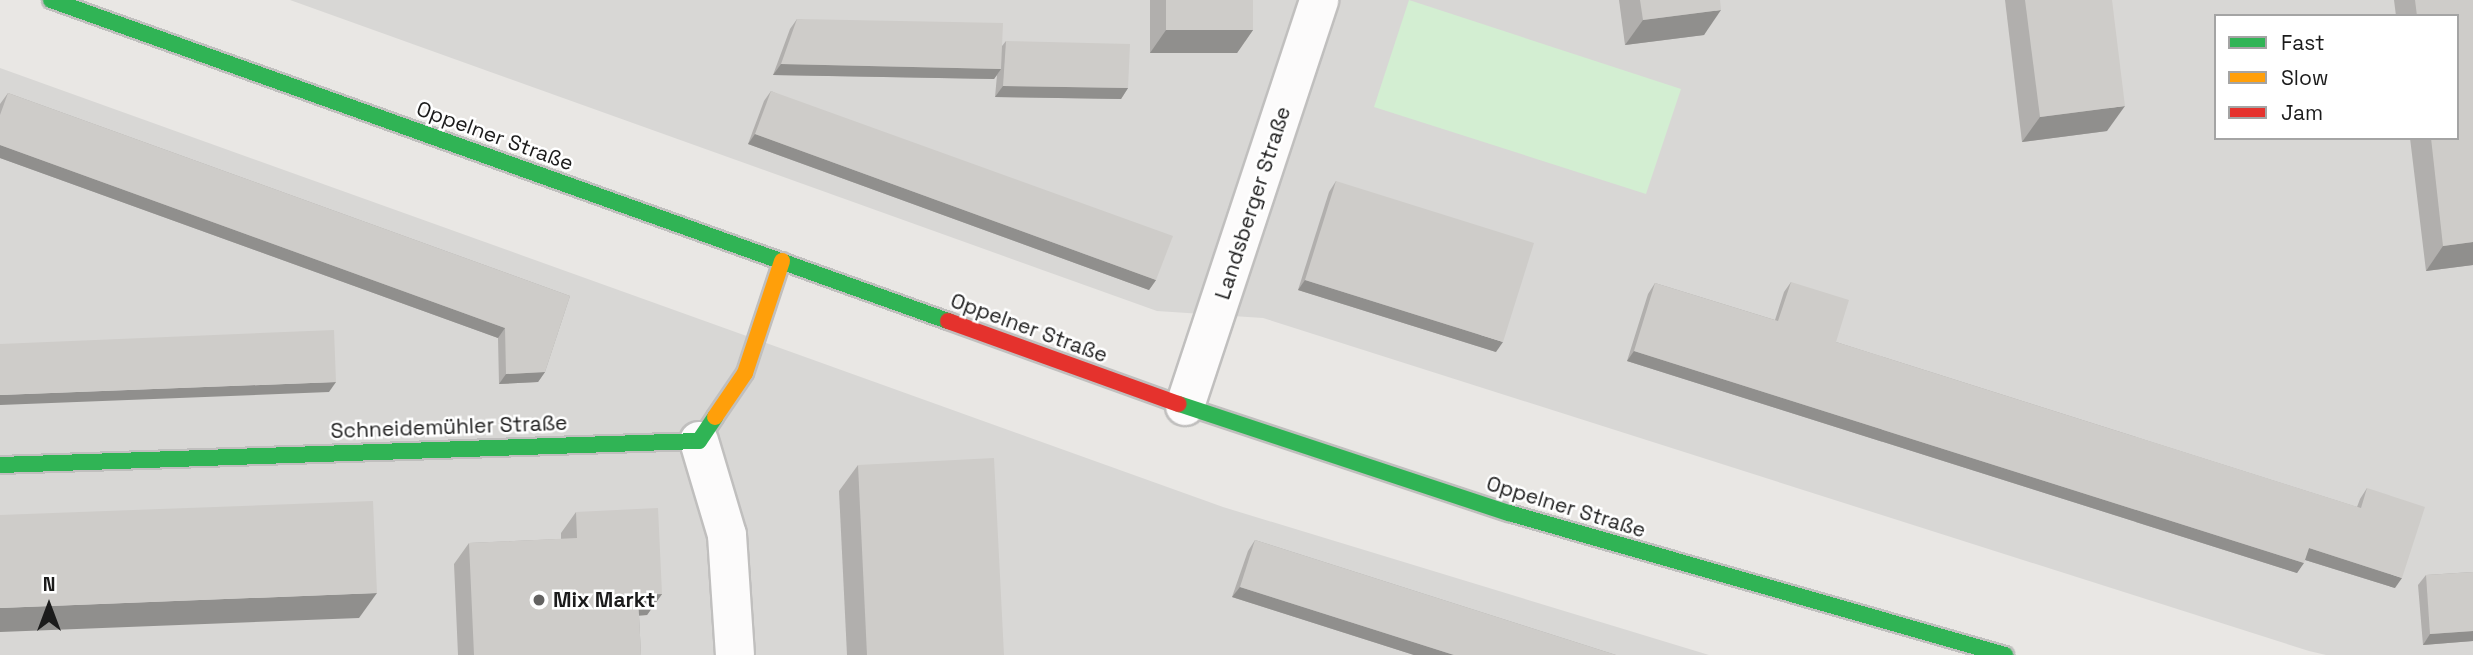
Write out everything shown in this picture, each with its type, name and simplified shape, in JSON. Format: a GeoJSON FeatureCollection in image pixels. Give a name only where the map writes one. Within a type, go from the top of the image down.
{"type":"FeatureCollection","features":[{"type":"Feature","properties":{"kind":"street","name":"Oppelner Straße"},"geometry":{"type":"LineString","coordinates":[[51,0],[1185,406],[1509,513],[2006,655]]}},
{"type":"Feature","properties":{"kind":"street","name":"Landsberger Straße"},"geometry":{"type":"LineString","coordinates":[[1185,406],[1319,0]]}},
{"type":"Feature","properties":{"kind":"street"},"geometry":{"type":"LineString","coordinates":[[735,655],[727,535],[699,441],[744,373],[782,261]]}},
{"type":"Feature","properties":{"kind":"street","name":"Schneidemühler Straße"},"geometry":{"type":"LineString","coordinates":[[0,466],[699,441]]}},
{"type":"Feature","properties":{"kind":"shaded area"},"geometry":{"type":"Polygon","coordinates":[[[290,0],[2473,0],[2473,655],[2326,655],[2309,651],[1263,318],[1157,311],[290,0]]]}},
{"type":"Feature","properties":{"kind":"shaded area"},"geometry":{"type":"Polygon","coordinates":[[[0,68],[1223,507],[1709,655],[0,655],[0,68]]]}},
{"type":"Feature","properties":{"kind":"green space"},"geometry":{"type":"Polygon","coordinates":[[[1409,0],[1681,89],[1646,194],[1374,107],[1409,0]]]}},
{"type":"Feature","properties":{"kind":"building"},"geometry":{"type":"Polygon","coordinates":[[[1166,0],[1253,0],[1253,30],[1166,30],[1166,0]]]}},
{"type":"Feature","properties":{"kind":"building"},"geometry":{"type":"Polygon","coordinates":[[[1640,0],[1720,0],[1721,10],[1643,20],[1640,0]]]}},
{"type":"Feature","properties":{"kind":"building"},"geometry":{"type":"Polygon","coordinates":[[[2025,0],[2112,0],[2125,106],[2040,117],[2025,0]]]}},
{"type":"Feature","properties":{"kind":"building"},"geometry":{"type":"Polygon","coordinates":[[[2415,0],[2473,0],[2473,242],[2443,246],[2431,140],[2459,140],[2459,14],[2417,14],[2415,0]]]}},
{"type":"Feature","properties":{"kind":"building"},"geometry":{"type":"Polygon","coordinates":[[[797,19],[1003,23],[1001,69],[781,64],[797,19]]]}},
{"type":"Feature","properties":{"kind":"building"},"geometry":{"type":"Polygon","coordinates":[[[1006,41],[1130,44],[1128,88],[1003,86],[1006,41]]]}},
{"type":"Feature","properties":{"kind":"building"},"geometry":{"type":"Polygon","coordinates":[[[771,91],[1173,236],[1156,280],[755,134],[771,91]]]}},
{"type":"Feature","properties":{"kind":"building"},"geometry":{"type":"Polygon","coordinates":[[[8,93],[570,296],[545,372],[506,374],[505,328],[0,145],[0,115],[8,93]]]}},
{"type":"Feature","properties":{"kind":"building"},"geometry":{"type":"Polygon","coordinates":[[[1336,181],[1534,243],[1503,342],[1305,280],[1336,181]]]}},
{"type":"Feature","properties":{"kind":"building"},"geometry":{"type":"Polygon","coordinates":[[[1791,282],[1849,300],[1836,342],[2361,508],[2367,488],[2425,507],[2402,578],[2309,548],[2304,563],[1634,351],[1655,283],[1778,321],[1791,282]]]}},
{"type":"Feature","properties":{"kind":"building"},"geometry":{"type":"Polygon","coordinates":[[[334,330],[336,382],[0,395],[0,344],[334,330]]]}},
{"type":"Feature","properties":{"kind":"building"},"geometry":{"type":"Polygon","coordinates":[[[994,458],[1004,655],[867,655],[858,465],[994,458]]]}},
{"type":"Feature","properties":{"kind":"building"},"geometry":{"type":"Polygon","coordinates":[[[373,501],[377,593],[0,608],[0,515],[373,501]]]}},
{"type":"Feature","properties":{"kind":"building","name":"Mix Markt"},"geometry":{"type":"Polygon","coordinates":[[[658,508],[662,594],[638,595],[641,655],[474,655],[469,543],[577,538],[576,512],[658,508]]]}},
{"type":"Feature","properties":{"kind":"building"},"geometry":{"type":"Polygon","coordinates":[[[1255,540],[1616,655],[1454,655],[1240,587],[1255,540]]]}},
{"type":"Feature","properties":{"kind":"building"},"geometry":{"type":"Polygon","coordinates":[[[2473,572],[2473,631],[2430,634],[2426,575],[2473,572]]]}},
{"type":"Feature","properties":{"kind":"traffic: fast"},"geometry":{"type":"LineString","coordinates":[[51,0],[948,321]]}},
{"type":"Feature","properties":{"kind":"traffic: fast"},"geometry":{"type":"LineString","coordinates":[[1179,404],[1509,513],[2005,655]]}},
{"type":"Feature","properties":{"kind":"traffic: fast"},"geometry":{"type":"LineString","coordinates":[[0,465],[699,441],[715,417]]}},
{"type":"Feature","properties":{"kind":"traffic: slow"},"geometry":{"type":"LineString","coordinates":[[715,417],[745,373],[782,261]]}},
{"type":"Feature","properties":{"kind":"traffic: jam"},"geometry":{"type":"LineString","coordinates":[[948,321],[1179,404]]}},
{"type":"Feature","properties":{"kind":"place","name":"Mix Markt"},"geometry":{"type":"Point","coordinates":[539,600]}}]}
